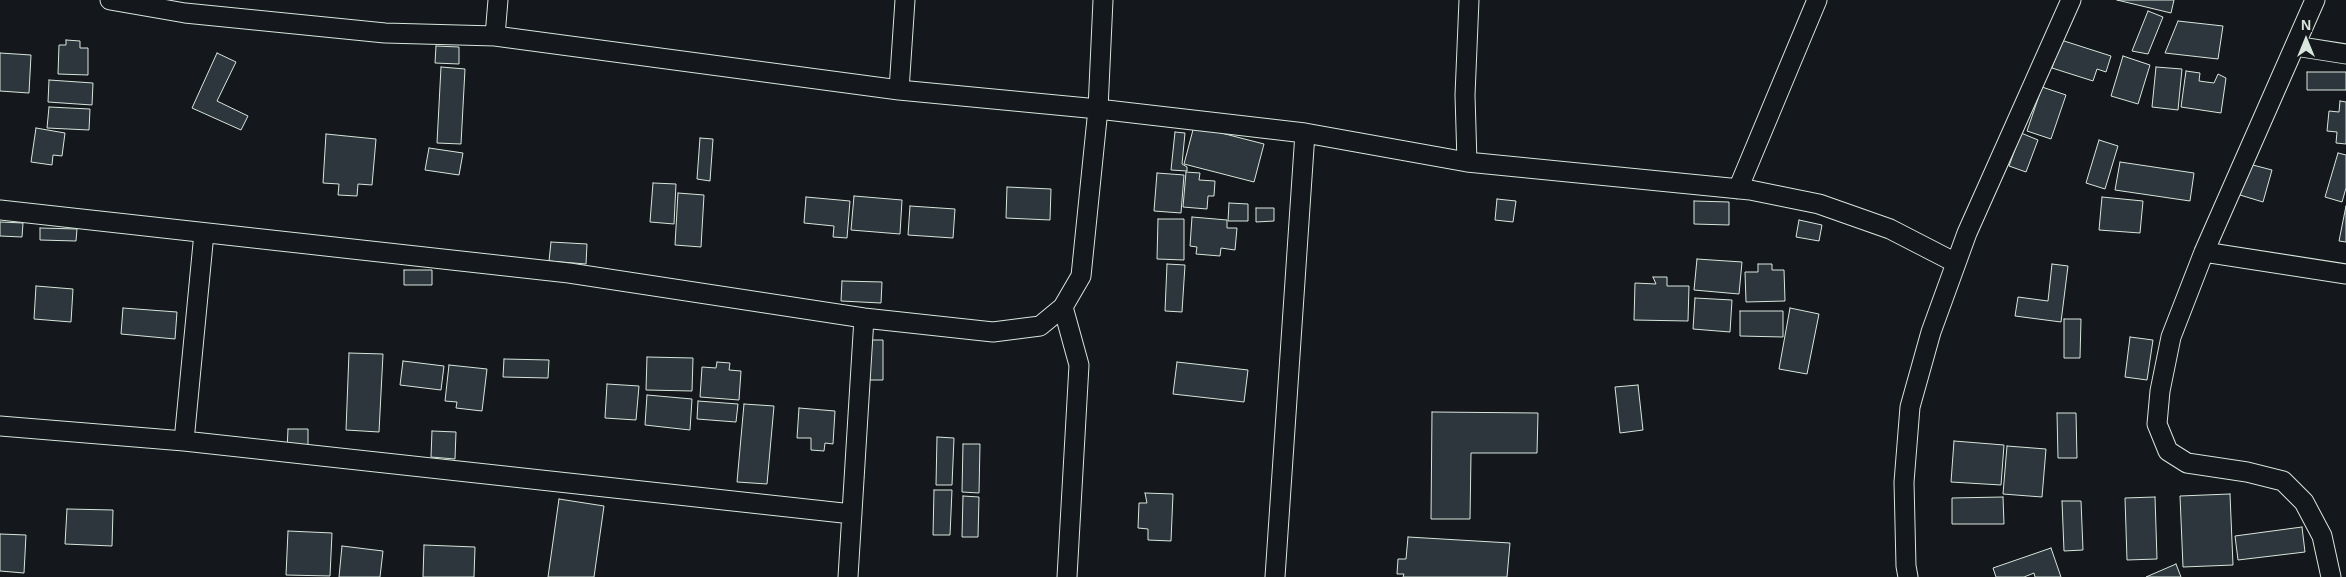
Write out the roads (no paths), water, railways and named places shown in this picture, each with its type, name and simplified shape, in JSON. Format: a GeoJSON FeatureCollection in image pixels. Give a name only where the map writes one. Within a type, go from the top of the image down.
{"type":"FeatureCollection","features":[{"type":"Feature","properties":{"kind":"street"},"geometry":{"type":"LineString","coordinates":[[110,0],[137,2],[185,13],[385,34],[495,36],[899,90],[1098,108],[1306,134],[1467,162],[1738,189],[1819,204],[1890,229],[1956,263]]}},
{"type":"Feature","properties":{"kind":"street"},"geometry":{"type":"LineString","coordinates":[[495,36],[498,0]]}},
{"type":"Feature","properties":{"kind":"street"},"geometry":{"type":"LineString","coordinates":[[899,90],[905,0]]}},
{"type":"Feature","properties":{"kind":"street"},"geometry":{"type":"LineString","coordinates":[[0,210],[569,273],[864,318],[992,332],[1040,326],[1063,307],[1081,276],[1098,108],[1103,0]]}},
{"type":"Feature","properties":{"kind":"street"},"geometry":{"type":"LineString","coordinates":[[1467,162],[1465,95],[1469,0]]}},
{"type":"Feature","properties":{"kind":"street"},"geometry":{"type":"LineString","coordinates":[[1738,189],[1817,0]]}},
{"type":"Feature","properties":{"kind":"street"},"geometry":{"type":"LineString","coordinates":[[1908,577],[1906,566],[1904,482],[1910,407],[1931,332],[1971,224],[2071,0]]}},
{"type":"Feature","properties":{"kind":"street"},"geometry":{"type":"LineString","coordinates":[[2315,0],[2204,252],[2171,338],[2160,391],[2157,424],[2168,451],[2187,463],[2247,472],[2283,481],[2304,502],[2322,536],[2331,577]]}},
{"type":"Feature","properties":{"kind":"street"},"geometry":{"type":"LineString","coordinates":[[2295,46],[2346,54]]}},
{"type":"Feature","properties":{"kind":"street"},"geometry":{"type":"LineString","coordinates":[[1275,577],[1306,134]]}},
{"type":"Feature","properties":{"kind":"street"},"geometry":{"type":"LineString","coordinates":[[184,442],[204,233]]}},
{"type":"Feature","properties":{"kind":"street"},"geometry":{"type":"LineString","coordinates":[[2204,252],[2346,274]]}},
{"type":"Feature","properties":{"kind":"street"},"geometry":{"type":"LineString","coordinates":[[1063,307],[1079,365],[1067,577]]}},
{"type":"Feature","properties":{"kind":"street"},"geometry":{"type":"LineString","coordinates":[[848,577],[864,318]]}},
{"type":"Feature","properties":{"kind":"street"},"geometry":{"type":"LineString","coordinates":[[0,426],[184,442],[852,514]]}}]}
